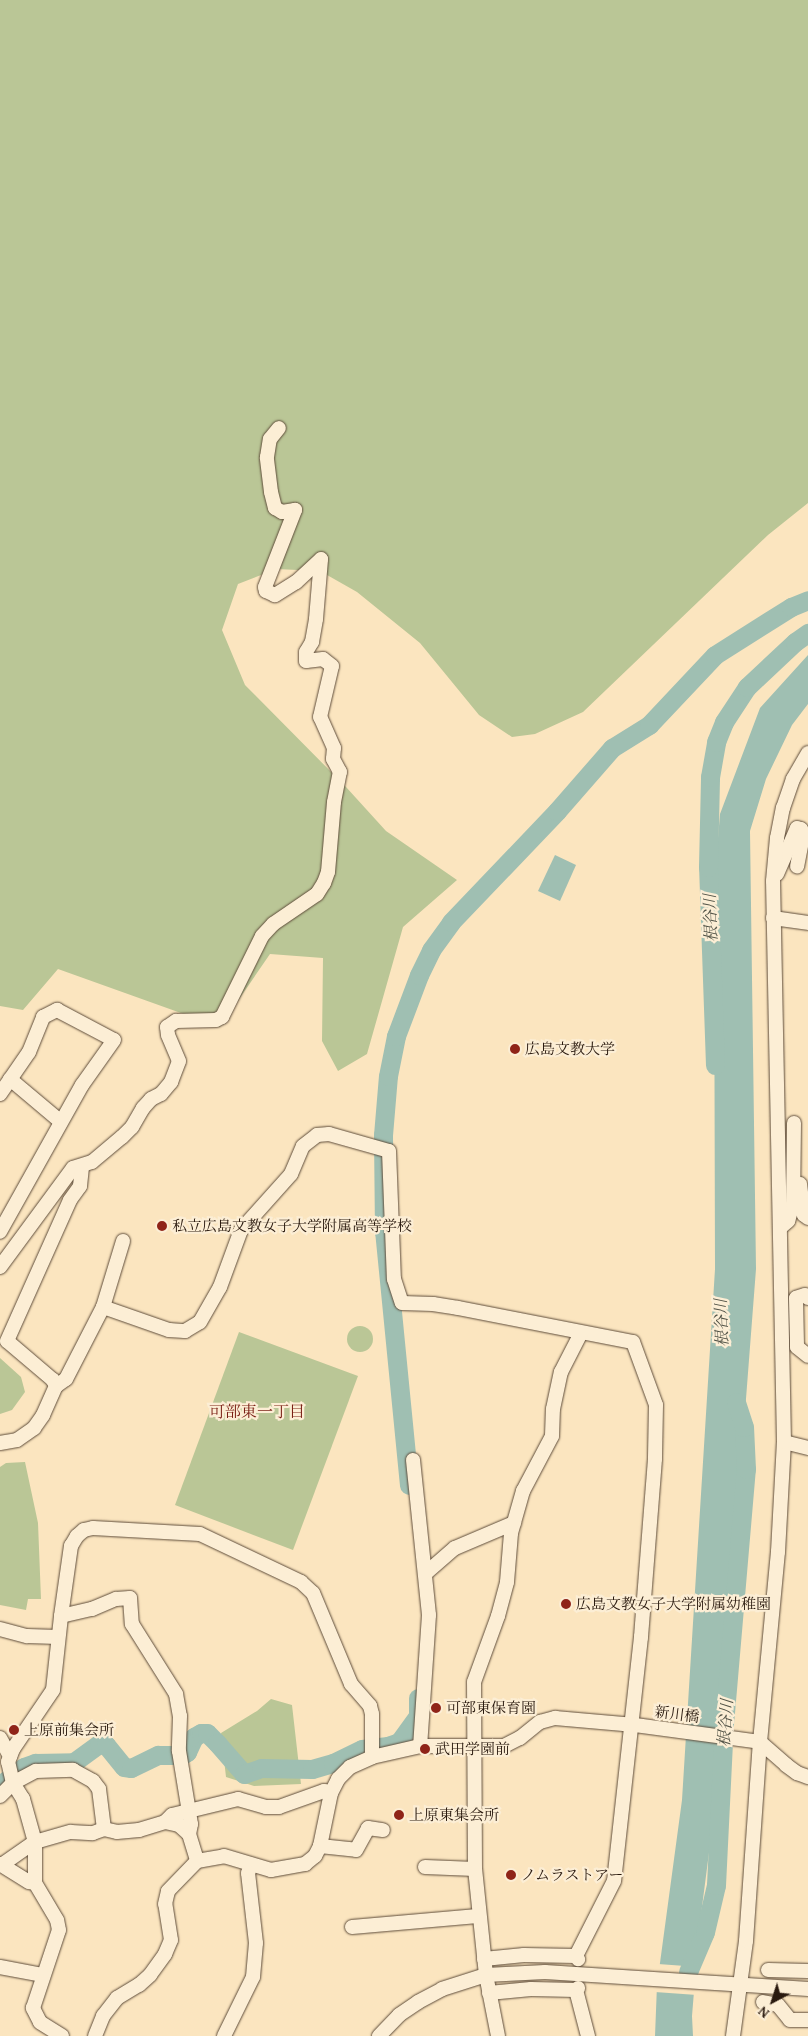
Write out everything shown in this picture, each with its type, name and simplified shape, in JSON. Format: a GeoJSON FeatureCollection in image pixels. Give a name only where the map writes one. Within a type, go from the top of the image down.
{"type":"FeatureCollection","features":[{"type":"Feature","properties":{"kind":"street"},"geometry":{"type":"LineString","coordinates":[[0,1267],[73,1168],[92,1162],[122,1137],[132,1127],[143,1108],[151,1099],[161,1094],[171,1082],[179,1061],[168,1035],[167,1027],[176,1021],[216,1020],[222,1017],[262,936],[273,924],[317,894],[328,872],[334,802],[340,772],[333,759],[334,748],[320,717],[332,666],[323,659],[306,661],[306,652],[312,642],[316,619],[321,558],[296,582],[275,595],[266,591],[265,587],[295,510],[282,512],[275,508],[271,492],[267,457],[270,439],[279,428]]}},
{"type":"Feature","properties":{"kind":"street"},"geometry":{"type":"LineString","coordinates":[[733,2036],[752,1774],[760,1742],[778,1552],[784,1442],[773,918],[774,881],[777,838],[784,808],[793,779],[808,754]]}},
{"type":"Feature","properties":{"kind":"street"},"geometry":{"type":"LineString","coordinates":[[774,881],[797,828],[801,829],[803,836],[797,866]]}},
{"type":"Feature","properties":{"kind":"street"},"geometry":{"type":"LineString","coordinates":[[773,918],[808,923]]}},
{"type":"Feature","properties":{"kind":"street"},"geometry":{"type":"LineString","coordinates":[[0,1094],[29,1052],[43,1017],[57,1010],[114,1040],[82,1085],[60,1121],[0,1232]]}},
{"type":"Feature","properties":{"kind":"street"},"geometry":{"type":"LineString","coordinates":[[10,1079],[60,1121]]}},
{"type":"Feature","properties":{"kind":"street"},"geometry":{"type":"LineString","coordinates":[[780,1228],[788,1221],[793,1205],[794,1123]]}},
{"type":"Feature","properties":{"kind":"street"},"geometry":{"type":"LineString","coordinates":[[103,1307],[169,1330],[185,1331],[200,1322],[220,1287],[241,1230],[292,1174],[303,1146],[317,1135],[329,1134],[389,1151],[394,1279],[402,1303],[433,1304],[633,1342],[656,1405],[655,1459],[641,1637],[614,1881],[577,1958],[524,1955],[484,1959]]}},
{"type":"Feature","properties":{"kind":"street"},"geometry":{"type":"LineString","coordinates":[[56,1386],[53,1380],[7,1341],[70,1200],[80,1186],[82,1166]]}},
{"type":"Feature","properties":{"kind":"street"},"geometry":{"type":"LineString","coordinates":[[793,1172],[802,1173],[808,1178]]}},
{"type":"Feature","properties":{"kind":"street"},"geometry":{"type":"LineString","coordinates":[[793,1172],[800,1180],[804,1215],[808,1218]]}},
{"type":"Feature","properties":{"kind":"street"},"geometry":{"type":"LineString","coordinates":[[0,1443],[17,1440],[34,1428],[43,1415],[56,1386],[66,1379],[103,1307],[123,1241]]}},
{"type":"Feature","properties":{"kind":"street"},"geometry":{"type":"LineString","coordinates":[[808,1298],[804,1295],[796,1298],[797,1347],[808,1356]]}},
{"type":"Feature","properties":{"kind":"street"},"geometry":{"type":"LineString","coordinates":[[498,2036],[486,1975],[478,1916],[475,1869],[474,1682],[493,1633],[505,1591],[514,1523],[522,1492],[552,1436],[553,1409],[561,1372],[581,1333]]}},
{"type":"Feature","properties":{"kind":"street"},"geometry":{"type":"LineString","coordinates":[[784,1442],[808,1448]]}},
{"type":"Feature","properties":{"kind":"street"},"geometry":{"type":"LineString","coordinates":[[413,1460],[429,1615],[420,1746]]}},
{"type":"Feature","properties":{"kind":"street"},"geometry":{"type":"LineString","coordinates":[[426,1573],[455,1548],[514,1523]]}},
{"type":"Feature","properties":{"kind":"street"},"geometry":{"type":"LineString","coordinates":[[62,2036],[40,2022],[33,2008],[59,1930],[57,1920],[35,1883],[35,1842],[23,1799],[11,1778],[8,1762],[53,1690],[58,1637],[71,1546],[77,1536],[84,1530],[93,1528],[200,1534],[301,1582],[314,1593],[351,1684],[370,1706],[372,1751]]}},
{"type":"Feature","properties":{"kind":"street"},"geometry":{"type":"LineString","coordinates":[[61,1616],[92,1609],[116,1599],[130,1598],[132,1624],[176,1694],[180,1716],[179,1754],[191,1824],[188,1834]]}},
{"type":"Feature","properties":{"kind":"street"},"geometry":{"type":"LineString","coordinates":[[0,1629],[27,1636],[58,1637]]}},
{"type":"Feature","properties":{"kind":"street","name":"新川橋"},"geometry":{"type":"LineString","coordinates":[[331,1793],[338,1779],[350,1767],[372,1751],[420,1746],[504,1746],[520,1738],[531,1727],[555,1718],[632,1725],[760,1742]]}},
{"type":"Feature","properties":{"kind":"street"},"geometry":{"type":"LineString","coordinates":[[0,1738],[10,1756]]}},
{"type":"Feature","properties":{"kind":"street"},"geometry":{"type":"LineString","coordinates":[[760,1742],[786,1765],[797,1773],[808,1777]]}},
{"type":"Feature","properties":{"kind":"street"},"geometry":{"type":"LineString","coordinates":[[0,1796],[11,1778],[36,1771],[73,1770],[93,1781],[99,1788],[104,1829]]}},
{"type":"Feature","properties":{"kind":"street"},"geometry":{"type":"LineString","coordinates":[[95,2036],[103,2016],[117,1998],[139,1985],[150,1975],[166,1954],[171,1940],[165,1904],[168,1892],[197,1861],[224,1856],[271,1870],[305,1864],[314,1856],[320,1846],[331,1793],[324,1791],[279,1806],[266,1807],[238,1799],[172,1814],[165,1822]]}},
{"type":"Feature","properties":{"kind":"street"},"geometry":{"type":"LineString","coordinates":[[35,1883],[29,1882],[2,1864],[35,1842],[72,1832],[93,1832],[104,1829],[117,1832],[139,1830],[165,1822],[179,1825],[188,1834],[197,1861]]}},
{"type":"Feature","properties":{"kind":"street"},"geometry":{"type":"LineString","coordinates":[[320,1846],[356,1850],[368,1828],[383,1830]]}},
{"type":"Feature","properties":{"kind":"street"},"geometry":{"type":"LineString","coordinates":[[224,2036],[253,1977],[256,1943],[248,1873],[251,1865]]}},
{"type":"Feature","properties":{"kind":"street"},"geometry":{"type":"LineString","coordinates":[[425,1867],[475,1869]]}},
{"type":"Feature","properties":{"kind":"street"},"geometry":{"type":"LineString","coordinates":[[352,1927],[478,1916]]}},
{"type":"Feature","properties":{"kind":"street"},"geometry":{"type":"LineString","coordinates":[[0,1966],[43,1975]]}},
{"type":"Feature","properties":{"kind":"street"},"geometry":{"type":"LineString","coordinates":[[768,1970],[808,1971]]}},
{"type":"Feature","properties":{"kind":"street"},"geometry":{"type":"LineString","coordinates":[[379,2036],[399,2015],[418,2002],[442,1989],[486,1975],[545,1972],[602,1974],[808,1989]]}},
{"type":"Feature","properties":{"kind":"street"},"geometry":{"type":"LineString","coordinates":[[489,1993],[531,1989],[577,1989],[588,2036]]}},
{"type":"Feature","properties":{"kind":"street"},"geometry":{"type":"LineString","coordinates":[[763,2002],[778,2005],[790,2020],[808,2020]]}},
{"type":"Feature","properties":{"kind":"green space"},"geometry":{"type":"Polygon","coordinates":[[[0,0],[808,0],[808,503],[768,535],[583,712],[535,734],[512,737],[479,715],[420,643],[357,592],[320,571],[276,569],[238,584],[222,630],[245,685],[346,787],[386,831],[457,880],[403,927],[367,1054],[338,1071],[322,1041],[323,958],[270,954],[220,1027],[58,969],[23,1010],[0,1006],[0,0]]]}},
{"type":"Feature","properties":{"kind":"green space"},"geometry":{"type":"Polygon","coordinates":[[[360,1326],[369,1330],[373,1339],[369,1348],[360,1352],[351,1348],[347,1339],[351,1330],[360,1326]]]}},
{"type":"Feature","properties":{"kind":"green space"},"geometry":{"type":"Polygon","coordinates":[[[239,1332],[358,1376],[293,1550],[175,1505],[239,1332]]]}},
{"type":"Feature","properties":{"kind":"green space"},"geometry":{"type":"Polygon","coordinates":[[[0,1358],[21,1377],[25,1392],[12,1410],[0,1414],[0,1358]]]}},
{"type":"Feature","properties":{"kind":"green space"},"geometry":{"type":"Polygon","coordinates":[[[25,1462],[38,1523],[41,1599],[28,1599],[26,1610],[0,1605],[0,1467],[6,1463],[25,1462]]]}},
{"type":"Feature","properties":{"kind":"green space"},"geometry":{"type":"Polygon","coordinates":[[[271,1699],[292,1705],[301,1784],[254,1786],[226,1777],[221,1733],[257,1711],[271,1699]]]}},
{"type":"Feature","properties":{"kind":"water"},"geometry":{"type":"Polygon","coordinates":[[[808,655],[808,704],[792,725],[766,779],[750,831],[756,1269],[714,1814],[699,1930],[692,2016],[693,2036],[655,2036],[657,1985],[682,1800],[715,1269],[714,886],[720,814],[760,708],[808,655]]]}},
{"type":"Feature","properties":{"kind":"water"},"geometry":{"type":"Polygon","coordinates":[[[555,855],[576,865],[560,901],[538,891],[555,855]]]}},
{"type":"Feature","properties":{"kind":"pier"},"geometry":{"type":"Polygon","coordinates":[[[658,1964],[699,1967],[697,1995],[655,1992],[658,1964]]]}},
{"type":"Feature","properties":{"kind":"waterway"},"geometry":{"type":"LineString","coordinates":[[409,1485],[384,1232],[383,1135],[388,1076],[396,1036],[419,975],[431,950],[451,922],[557,811],[612,748],[649,725],[715,655],[791,607],[808,600]]}},
{"type":"Feature","properties":{"kind":"waterway","name":"根谷川"},"geometry":{"type":"LineString","coordinates":[[715,1065],[708,867],[710,777],[716,742],[724,722],[747,687],[795,642],[808,633]]}},
{"type":"Feature","properties":{"kind":"waterway","name":"根谷川"},"geometry":{"type":"LineString","coordinates":[[688,1972],[705,1932],[716,1885],[724,1724],[746,1469],[744,1427],[736,1402]]}},
{"type":"Feature","properties":{"kind":"waterway"},"geometry":{"type":"LineString","coordinates":[[0,1785],[24,1767],[35,1763],[74,1762],[99,1744],[106,1745],[124,1767],[131,1768],[158,1755],[182,1755],[187,1752],[194,1737],[201,1733],[207,1733],[244,1774],[261,1768],[312,1769],[333,1763],[362,1749],[388,1746],[399,1742],[418,1716],[418,1698]]}},
{"type":"Feature","properties":{"kind":"place","name":"広島文教大学"},"geometry":{"type":"Point","coordinates":[515,1049]}},
{"type":"Feature","properties":{"kind":"place","name":"私立広島文教女子大学附属高等学校"},"geometry":{"type":"Point","coordinates":[162,1226]}},
{"type":"Feature","properties":{"kind":"place","name":"広島文教女子大学附属幼稚園"},"geometry":{"type":"Point","coordinates":[566,1604]}},
{"type":"Feature","properties":{"kind":"place","name":"可部東保育園"},"geometry":{"type":"Point","coordinates":[436,1708]}},
{"type":"Feature","properties":{"kind":"place","name":"上原前集会所"},"geometry":{"type":"Point","coordinates":[14,1730]}},
{"type":"Feature","properties":{"kind":"place","name":"武田学園前"},"geometry":{"type":"Point","coordinates":[425,1749]}},
{"type":"Feature","properties":{"kind":"place","name":"上原東集会所"},"geometry":{"type":"Point","coordinates":[399,1815]}},
{"type":"Feature","properties":{"kind":"place","name":"ノムラストアー"},"geometry":{"type":"Point","coordinates":[511,1875]}},
{"type":"Feature","properties":{"kind":"district","name":"可部東一丁目"},"geometry":{"type":"Point","coordinates":[257,1411]}}]}
